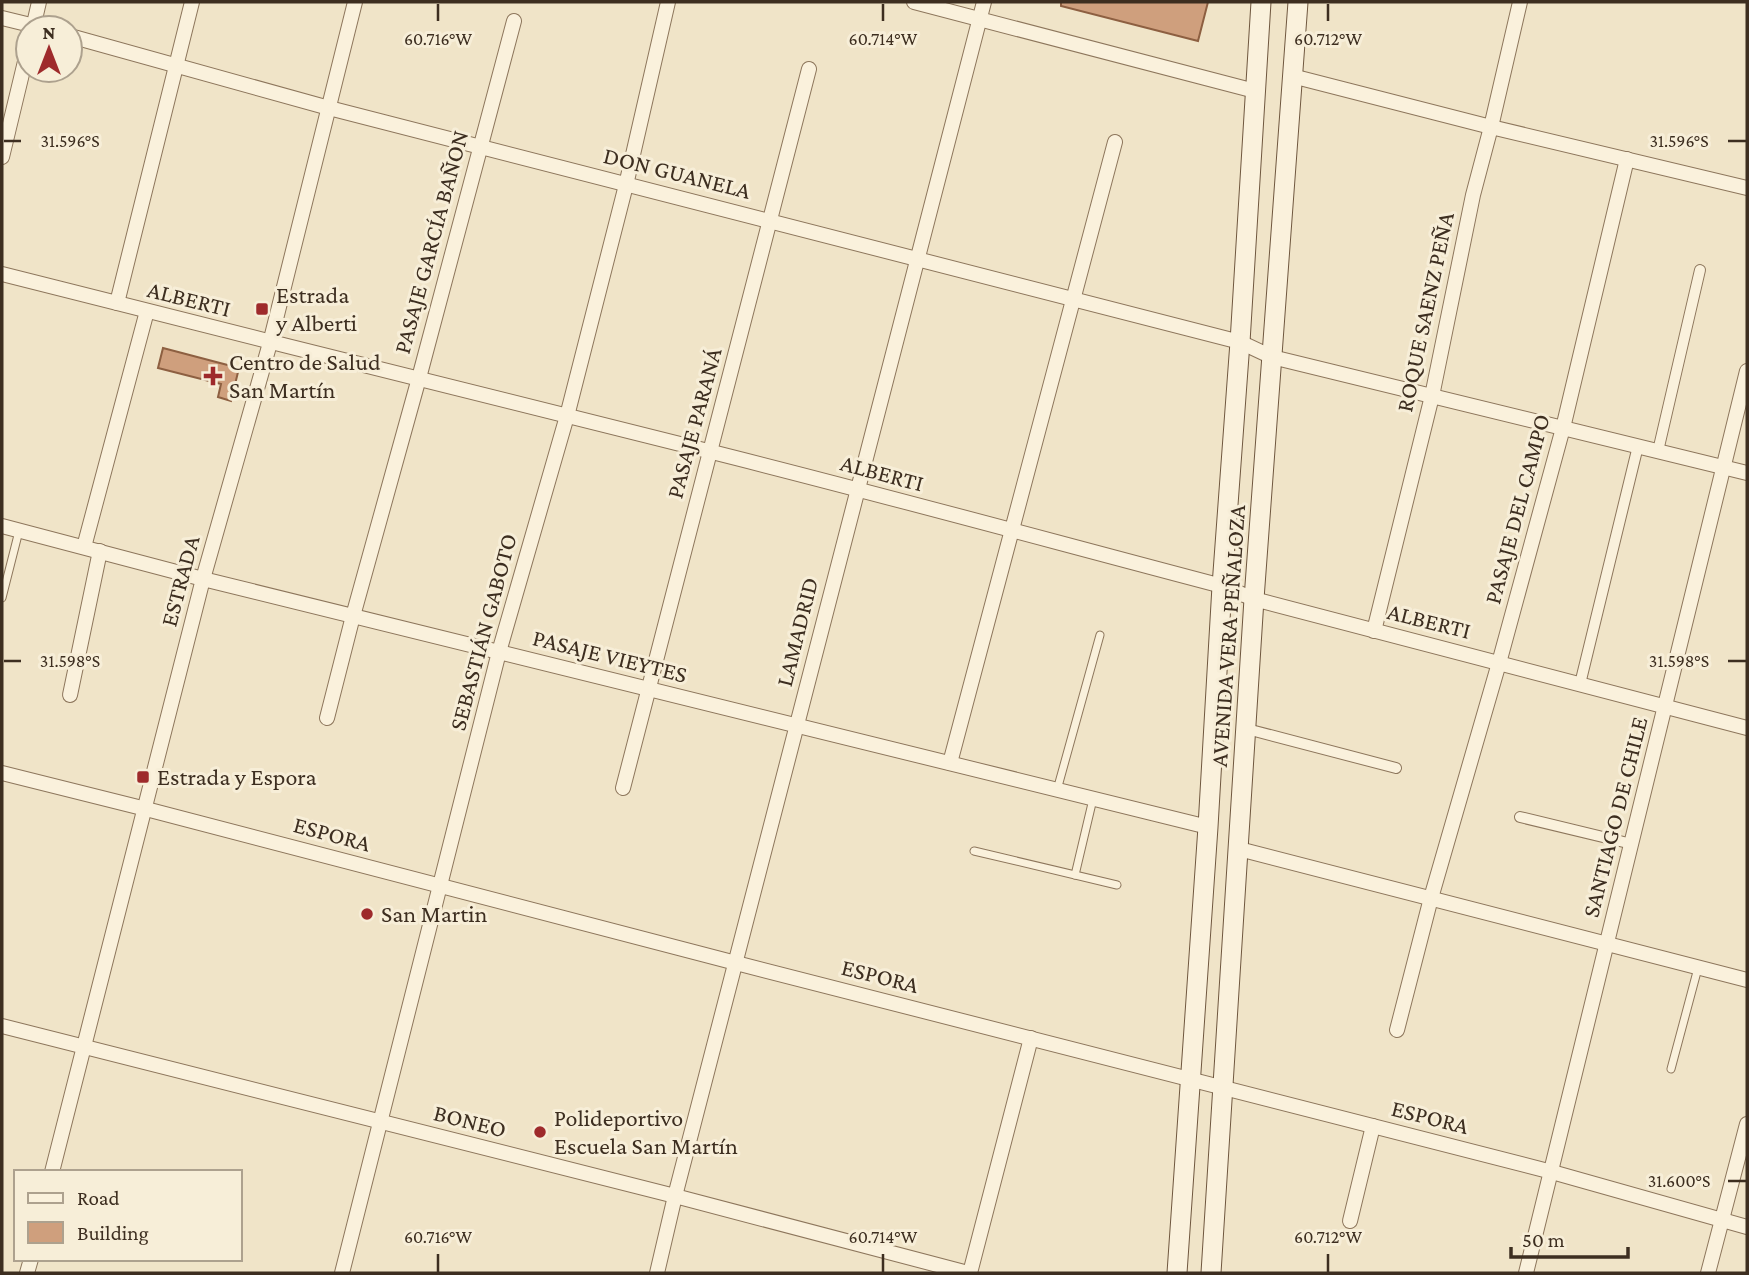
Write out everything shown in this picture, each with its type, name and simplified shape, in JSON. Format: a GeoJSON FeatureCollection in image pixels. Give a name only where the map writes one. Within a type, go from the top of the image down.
{"type":"FeatureCollection","features":[{"type":"Feature","properties":{"kind":"main road","name":"AVENIDA VERA PEÑALOZA"},"geometry":{"type":"LineString","coordinates":[[1177,1273],[1261,2]]}},
{"type":"Feature","properties":{"kind":"main road","name":"AVENIDA VERA PEÑALOZA"},"geometry":{"type":"LineString","coordinates":[[1211,1273],[1254,599],[1297,2]]}},
{"type":"Feature","properties":{"kind":"street"},"geometry":{"type":"LineString","coordinates":[[117,303],[192,2]]}},
{"type":"Feature","properties":{"kind":"street","name":"ESTRADA"},"geometry":{"type":"LineString","coordinates":[[52,1170],[203,579],[270,343],[355,2]]}},
{"type":"Feature","properties":{"kind":"street","name":"SEBASTIÁN GABOTO"},"geometry":{"type":"LineString","coordinates":[[342,1273],[499,652],[566,416],[626,185],[667,2]]}},
{"type":"Feature","properties":{"kind":"street"},"geometry":{"type":"LineString","coordinates":[[914,2],[1255,90]]}},
{"type":"Feature","properties":{"kind":"street","name":"LAMADRID"},"geometry":{"type":"LineString","coordinates":[[657,1273],[984,2]]}},
{"type":"Feature","properties":{"kind":"street","name":"ROQUE SAENZ PEÑA"},"geometry":{"type":"LineString","coordinates":[[1374,631],[1432,396],[1473,195],[1520,2]]}},
{"type":"Feature","properties":{"kind":"street","name":"PASAJE GARCÍA BAÑON"},"geometry":{"type":"LineString","coordinates":[[327,718],[514,21]]}},
{"type":"Feature","properties":{"kind":"street","name":"DON GUANELA"},"geometry":{"type":"LineString","coordinates":[[84,40],[329,108],[1240,342],[1272,357],[1747,473]]}},
{"type":"Feature","properties":{"kind":"street","name":"PASAJE PARANÁ"},"geometry":{"type":"LineString","coordinates":[[623,788],[809,69]]}},
{"type":"Feature","properties":{"kind":"street"},"geometry":{"type":"LineString","coordinates":[[1292,76],[1747,188]]}},
{"type":"Feature","properties":{"kind":"street"},"geometry":{"type":"LineString","coordinates":[[2,157],[20,84]]}},
{"type":"Feature","properties":{"kind":"street"},"geometry":{"type":"LineString","coordinates":[[950,763],[1115,142]]}},
{"type":"Feature","properties":{"kind":"street","name":"PASAJE DEL CAMPO"},"geometry":{"type":"LineString","coordinates":[[1397,1030],[1431,898],[1563,428],[1627,159]]}},
{"type":"Feature","properties":{"kind":"street"},"geometry":{"type":"LineString","coordinates":[[1658,451],[1700,270]]}},
{"type":"Feature","properties":{"kind":"street","name":"ALBERTI"},"geometry":{"type":"LineString","coordinates":[[2,274],[710,451],[1222,586],[1254,599],[1747,728]]}},
{"type":"Feature","properties":{"kind":"street"},"geometry":{"type":"LineString","coordinates":[[84,547],[147,311]]}},
{"type":"Feature","properties":{"kind":"street","name":"SANTIAGO DE CHILE"},"geometry":{"type":"LineString","coordinates":[[1526,1273],[1747,371]]}},
{"type":"Feature","properties":{"kind":"street"},"geometry":{"type":"LineString","coordinates":[[1580,684],[1638,446]]}},
{"type":"Feature","properties":{"kind":"street","name":"PASAJE VIEYTES"},"geometry":{"type":"LineString","coordinates":[[2,526],[203,579],[1208,827]]}},
{"type":"Feature","properties":{"kind":"street"},"geometry":{"type":"LineString","coordinates":[[70,695],[100,551]]}},
{"type":"Feature","properties":{"kind":"street"},"geometry":{"type":"LineString","coordinates":[[1247,729],[1396,768]]}},
{"type":"Feature","properties":{"kind":"street","name":"ESPORA"},"geometry":{"type":"LineString","coordinates":[[2,772],[1552,1172],[1747,1227]]}},
{"type":"Feature","properties":{"kind":"street"},"geometry":{"type":"LineString","coordinates":[[1520,817],[1632,844]]}},
{"type":"Feature","properties":{"kind":"street"},"geometry":{"type":"LineString","coordinates":[[1239,849],[1698,967],[1746,975]]}},
{"type":"Feature","properties":{"kind":"street","name":"BONEO"},"geometry":{"type":"LineString","coordinates":[[2,1026],[969,1273]]}},
{"type":"Feature","properties":{"kind":"street"},"geometry":{"type":"LineString","coordinates":[[969,1273],[1031,1038]]}},
{"type":"Feature","properties":{"kind":"street"},"geometry":{"type":"LineString","coordinates":[[1708,1273],[1747,1124]]}},
{"type":"Feature","properties":{"kind":"street"},"geometry":{"type":"LineString","coordinates":[[1350,1221],[1373,1126]]}},
{"type":"Feature","properties":{"kind":"lane"},"geometry":{"type":"LineString","coordinates":[[2,598],[19,531]]}},
{"type":"Feature","properties":{"kind":"lane"},"geometry":{"type":"LineString","coordinates":[[1057,790],[1100,635]]}},
{"type":"Feature","properties":{"kind":"lane"},"geometry":{"type":"LineString","coordinates":[[1075,875],[1093,799]]}},
{"type":"Feature","properties":{"kind":"lane"},"geometry":{"type":"LineString","coordinates":[[974,851],[1117,885]]}},
{"type":"Feature","properties":{"kind":"lane"},"geometry":{"type":"LineString","coordinates":[[1671,1069],[1698,967]]}},
{"type":"Feature","properties":{"kind":"building"},"geometry":{"type":"Polygon","coordinates":[[[1061,2],[1208,2],[1198,41],[1061,6],[1061,2]]]}},
{"type":"Feature","properties":{"kind":"building","name":"Centro de Salud San Martín"},"geometry":{"type":"Polygon","coordinates":[[[163,348],[239,368],[231,401],[218,397],[221,384],[158,368],[163,348]]]}},
{"type":"Feature","properties":{"kind":"place","name":"Estrada y Alberti"},"geometry":{"type":"Point","coordinates":[262,309]}},
{"type":"Feature","properties":{"kind":"place","name":"Centro de Salud San Martín"},"geometry":{"type":"Point","coordinates":[213,376]}},
{"type":"Feature","properties":{"kind":"place","name":"Estrada y Espora"},"geometry":{"type":"Point","coordinates":[143,777]}},
{"type":"Feature","properties":{"kind":"place","name":"San Martin"},"geometry":{"type":"Point","coordinates":[367,914]}},
{"type":"Feature","properties":{"kind":"place","name":"Polideportivo Escuela San Martín"},"geometry":{"type":"Point","coordinates":[540,1132]}}]}
